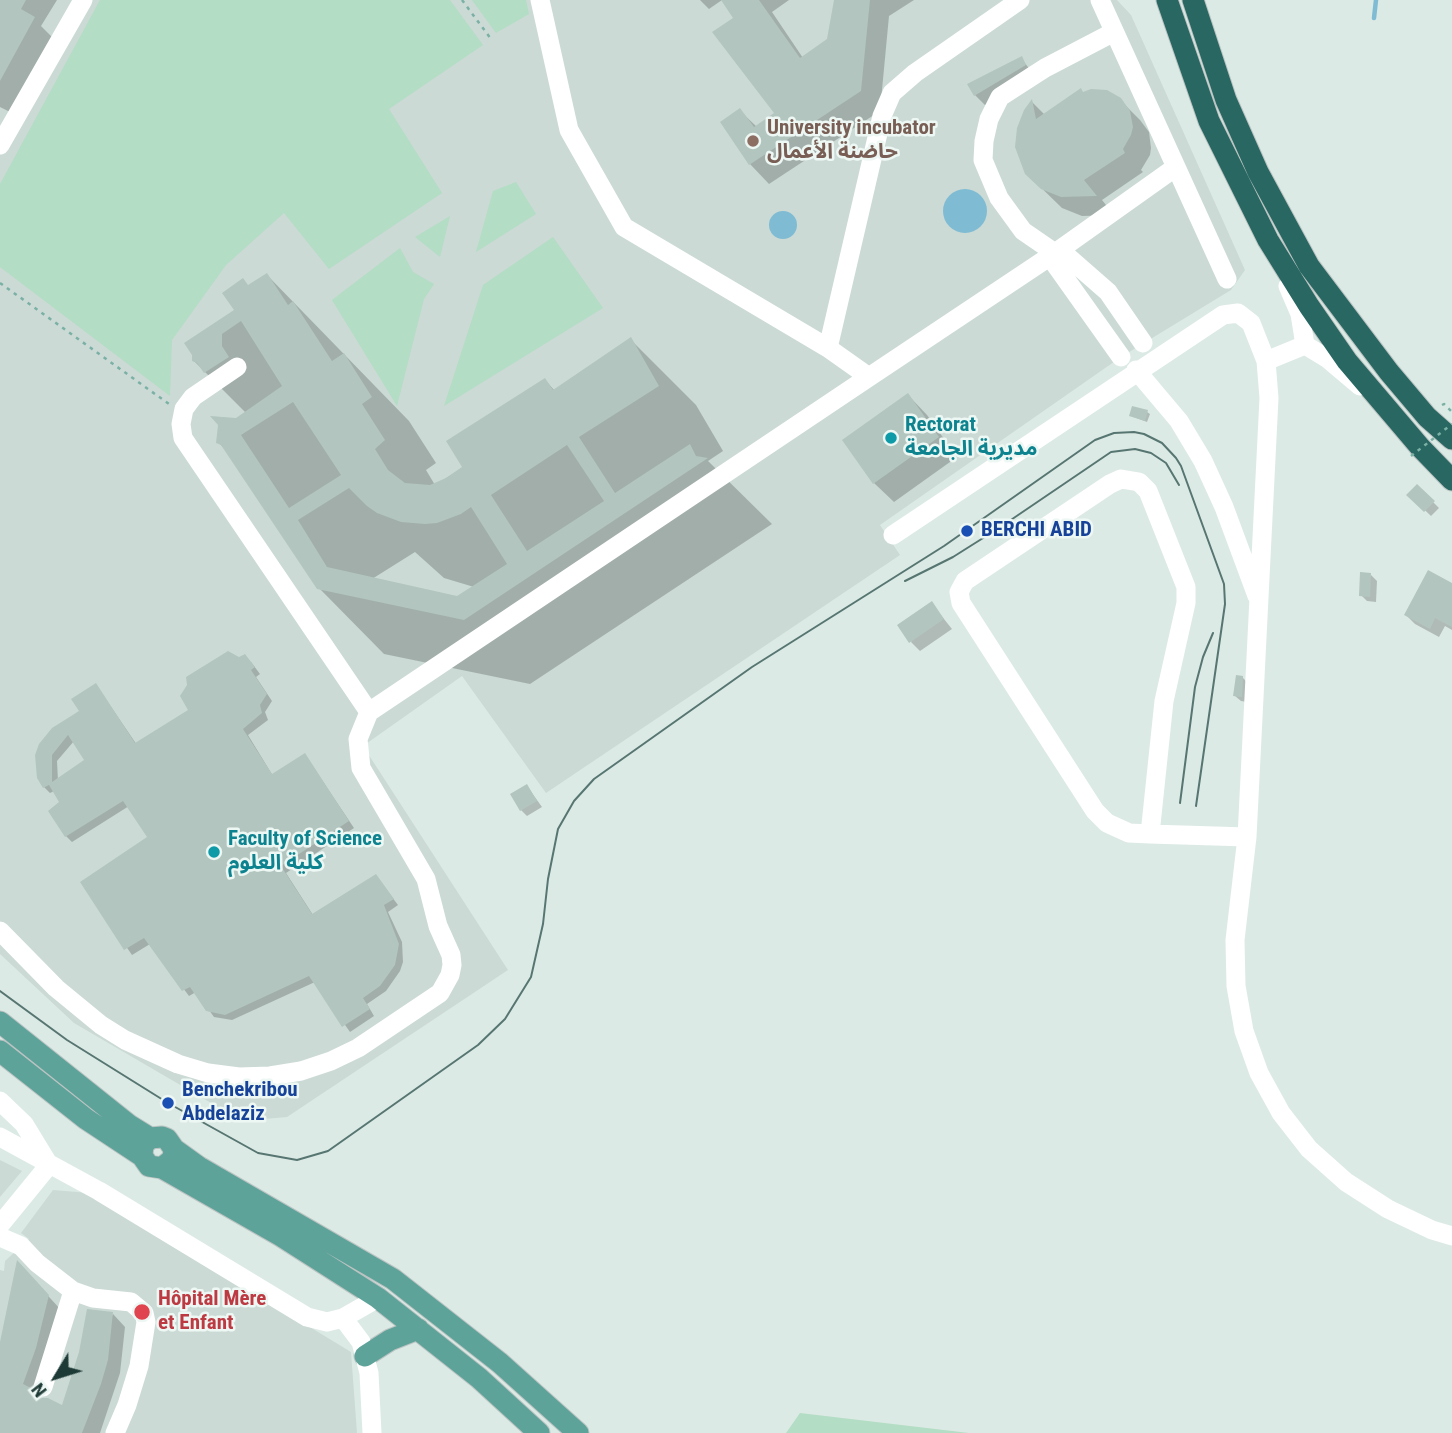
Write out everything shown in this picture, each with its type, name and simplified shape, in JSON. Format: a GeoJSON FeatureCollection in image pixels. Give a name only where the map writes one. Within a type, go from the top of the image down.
{"type":"FeatureCollection","features":[{"type":"Feature","properties":{"kind":"highway"},"geometry":{"type":"LineString","coordinates":[[1167,0],[1209,121],[1268,240],[1347,361],[1452,480]]}},
{"type":"Feature","properties":{"kind":"highway"},"geometry":{"type":"LineString","coordinates":[[1193,0],[1231,112],[1258,172],[1309,266],[1389,372],[1427,417],[1452,439]]}},
{"type":"Feature","properties":{"kind":"main road"},"geometry":{"type":"LineString","coordinates":[[0,1022],[122,1119],[146,1147],[149,1166],[162,1168],[281,1236],[378,1298],[479,1378],[539,1433]]}},
{"type":"Feature","properties":{"kind":"main road"},"geometry":{"type":"LineString","coordinates":[[0,1051],[95,1125],[146,1147]]}},
{"type":"Feature","properties":{"kind":"main road"},"geometry":{"type":"LineString","coordinates":[[146,1147],[156,1136],[167,1139],[174,1149],[199,1167],[393,1279],[500,1363],[578,1433]]}},
{"type":"Feature","properties":{"kind":"main road"},"geometry":{"type":"LineString","coordinates":[[162,1168],[173,1159],[174,1149]]}},
{"type":"Feature","properties":{"kind":"main road"},"geometry":{"type":"LineString","coordinates":[[378,1298],[393,1279]]}},
{"type":"Feature","properties":{"kind":"main road"},"geometry":{"type":"LineString","coordinates":[[365,1356],[390,1340],[418,1329]]}},
{"type":"Feature","properties":{"kind":"street"},"geometry":{"type":"LineString","coordinates":[[0,145],[83,0]]}},
{"type":"Feature","properties":{"kind":"street"},"geometry":{"type":"LineString","coordinates":[[540,0],[569,130],[624,227],[828,348],[869,377]]}},
{"type":"Feature","properties":{"kind":"street"},"geometry":{"type":"LineString","coordinates":[[828,348],[882,116],[892,93],[915,73],[1020,0]]}},
{"type":"Feature","properties":{"kind":"street"},"geometry":{"type":"LineString","coordinates":[[1100,0],[1227,279]]}},
{"type":"Feature","properties":{"kind":"street"},"geometry":{"type":"LineString","coordinates":[[1114,32],[1045,68],[1000,97],[989,118],[983,160],[999,198],[1023,231],[1108,292],[1143,343]]}},
{"type":"Feature","properties":{"kind":"street"},"geometry":{"type":"LineString","coordinates":[[0,930],[57,988],[101,1025],[125,1041],[208,1073],[239,1077],[270,1076],[311,1068],[358,1048],[440,993],[446,985],[452,965],[451,955],[438,926],[426,879],[358,759],[358,739],[369,712],[1055,253],[1176,167]]}},
{"type":"Feature","properties":{"kind":"street"},"geometry":{"type":"LineString","coordinates":[[1268,240],[1297,305],[1305,345]]}},
{"type":"Feature","properties":{"kind":"street"},"geometry":{"type":"LineString","coordinates":[[1055,253],[1121,357]]}},
{"type":"Feature","properties":{"kind":"street"},"geometry":{"type":"LineString","coordinates":[[893,535],[1136,370],[1223,315],[1230,313],[1244,316],[1251,323],[1266,361],[1269,398],[1247,837],[1236,940],[1236,986],[1244,1031],[1259,1073],[1281,1113],[1302,1140],[1346,1182],[1388,1209],[1452,1237]]}},
{"type":"Feature","properties":{"kind":"street"},"geometry":{"type":"LineString","coordinates":[[1266,361],[1305,345]]}},
{"type":"Feature","properties":{"kind":"street"},"geometry":{"type":"LineString","coordinates":[[1305,345],[1338,368],[1392,414]]}},
{"type":"Feature","properties":{"kind":"street"},"geometry":{"type":"LineString","coordinates":[[237,367],[192,397],[181,424],[183,438],[369,712]]}},
{"type":"Feature","properties":{"kind":"street"},"geometry":{"type":"LineString","coordinates":[[1136,370],[1179,421],[1203,461],[1224,507],[1260,604]]}},
{"type":"Feature","properties":{"kind":"street"},"geometry":{"type":"LineString","coordinates":[[1150,834],[1164,701],[1186,603],[1186,587],[1148,491],[1139,482],[1121,479],[965,581],[959,598],[1095,811],[1107,823],[1121,831],[1150,834],[1247,837]]}},
{"type":"Feature","properties":{"kind":"street"},"geometry":{"type":"LineString","coordinates":[[0,1101],[24,1124],[48,1165]]}},
{"type":"Feature","properties":{"kind":"street"},"geometry":{"type":"LineString","coordinates":[[0,1138],[99,1191],[307,1317],[327,1322],[343,1318],[378,1298]]}},
{"type":"Feature","properties":{"kind":"street"},"geometry":{"type":"LineString","coordinates":[[0,1225],[48,1165]]}},
{"type":"Feature","properties":{"kind":"street"},"geometry":{"type":"LineString","coordinates":[[0,1237],[21,1246],[37,1263],[73,1291],[93,1298],[131,1302],[141,1309],[145,1317],[139,1366],[116,1433]]}},
{"type":"Feature","properties":{"kind":"street"},"geometry":{"type":"LineString","coordinates":[[43,1387],[73,1291]]}},
{"type":"Feature","properties":{"kind":"street"},"geometry":{"type":"LineString","coordinates":[[343,1318],[361,1342],[365,1356],[369,1373],[372,1433]]}},
{"type":"Feature","properties":{"kind":"path"},"geometry":{"type":"LineString","coordinates":[[462,0],[491,40]]}},
{"type":"Feature","properties":{"kind":"path"},"geometry":{"type":"LineString","coordinates":[[0,283],[183,415]]}},
{"type":"Feature","properties":{"kind":"path"},"geometry":{"type":"LineString","coordinates":[[1444,404],[1452,412]]}},
{"type":"Feature","properties":{"kind":"path"},"geometry":{"type":"LineString","coordinates":[[1411,456],[1452,424]]}},
{"type":"Feature","properties":{"kind":"shaded area"},"geometry":{"type":"Polygon","coordinates":[[[0,0],[1117,0],[1131,15],[1245,270],[1231,290],[1121,357],[880,525],[900,555],[546,793],[462,676],[363,746],[508,970],[287,1117],[242,1121],[74,1023],[0,954],[0,0]]]}},
{"type":"Feature","properties":{"kind":"shaded area"},"geometry":{"type":"Polygon","coordinates":[[[0,1160],[22,1171],[0,1197],[0,1160]]]}},
{"type":"Feature","properties":{"kind":"shaded area","name":"Hôpital Mère et Enfant"},"geometry":{"type":"Polygon","coordinates":[[[53,1190],[89,1193],[351,1352],[357,1433],[0,1433],[0,1270],[4,1271],[5,1261],[29,1239],[21,1233],[53,1190]]]}},
{"type":"Feature","properties":{"kind":"green space"},"geometry":{"type":"Polygon","coordinates":[[[100,0],[450,0],[483,45],[389,109],[442,193],[329,269],[284,213],[226,265],[172,340],[170,396],[0,267],[0,184],[100,0]]]}},
{"type":"Feature","properties":{"kind":"green space"},"geometry":{"type":"Polygon","coordinates":[[[472,0],[526,0],[529,14],[496,33],[472,0]]]}},
{"type":"Feature","properties":{"kind":"green space"},"geometry":{"type":"Polygon","coordinates":[[[516,182],[536,214],[476,252],[493,191],[516,182]]]}},
{"type":"Feature","properties":{"kind":"green space"},"geometry":{"type":"Polygon","coordinates":[[[450,216],[440,257],[415,237],[450,216]]]}},
{"type":"Feature","properties":{"kind":"green space"},"geometry":{"type":"Polygon","coordinates":[[[553,237],[603,308],[444,406],[483,285],[553,237]]]}},
{"type":"Feature","properties":{"kind":"green space"},"geometry":{"type":"Polygon","coordinates":[[[400,248],[413,272],[434,284],[424,299],[397,406],[332,300],[400,248]]]}},
{"type":"Feature","properties":{"kind":"green space"},"geometry":{"type":"Polygon","coordinates":[[[800,1413],[969,1433],[786,1433],[800,1413]]]}},
{"type":"Feature","properties":{"kind":"water"},"geometry":{"type":"Polygon","coordinates":[[[965,189],[981,195],[987,211],[981,227],[965,233],[949,227],[943,211],[949,195],[965,189]]]}},
{"type":"Feature","properties":{"kind":"water"},"geometry":{"type":"Polygon","coordinates":[[[783,211],[793,215],[797,225],[793,235],[783,239],[773,235],[769,225],[773,215],[783,211]]]}},
{"type":"Feature","properties":{"kind":"building"},"geometry":{"type":"Polygon","coordinates":[[[0,0],[26,0],[21,9],[35,17],[0,81],[0,0]]]}},
{"type":"Feature","properties":{"kind":"building"},"geometry":{"type":"Polygon","coordinates":[[[721,0],[759,0],[800,58],[827,39],[834,0],[870,0],[861,91],[749,165],[720,122],[740,108],[754,127],[774,113],[712,32],[733,18],[721,0]]]}},
{"type":"Feature","properties":{"kind":"building"},"geometry":{"type":"Polygon","coordinates":[[[1022,56],[1026,65],[974,96],[967,84],[1022,56]]]}},
{"type":"Feature","properties":{"kind":"building"},"geometry":{"type":"Polygon","coordinates":[[[1081,88],[1083,92],[1091,89],[1107,90],[1121,98],[1130,111],[1133,127],[1123,149],[1125,153],[1084,180],[1097,196],[1061,197],[1041,189],[1025,174],[1015,147],[1017,128],[1032,99],[1036,119],[1081,88]]]}},
{"type":"Feature","properties":{"kind":"building"},"geometry":{"type":"Polygon","coordinates":[[[267,273],[288,305],[293,301],[332,361],[344,353],[372,397],[362,404],[385,440],[375,449],[388,470],[405,483],[430,485],[446,478],[462,467],[446,441],[545,378],[553,390],[631,337],[659,386],[579,437],[615,493],[690,444],[696,456],[708,458],[464,620],[317,589],[221,445],[216,443],[218,425],[210,416],[236,418],[282,386],[241,321],[222,334],[222,346],[229,357],[204,373],[197,363],[192,361],[192,355],[184,343],[234,310],[222,293],[243,278],[248,285],[267,273]],[[293,402],[241,435],[289,508],[341,475],[293,402]],[[567,445],[491,495],[527,551],[604,501],[567,445]],[[349,488],[298,520],[327,567],[457,596],[507,564],[471,507],[437,523],[401,522],[377,513],[349,488]]]}},
{"type":"Feature","properties":{"kind":"building","name":"Rectorat مديرية الجامعة"},"geometry":{"type":"Polygon","coordinates":[[[908,393],[939,437],[873,484],[842,440],[908,393]]]}},
{"type":"Feature","properties":{"kind":"building"},"geometry":{"type":"Polygon","coordinates":[[[1132,406],[1148,410],[1145,421],[1129,416],[1132,406]]]}},
{"type":"Feature","properties":{"kind":"building"},"geometry":{"type":"Polygon","coordinates":[[[1417,484],[1435,501],[1424,512],[1406,495],[1417,484]]]}},
{"type":"Feature","properties":{"kind":"building"},"geometry":{"type":"Polygon","coordinates":[[[1428,570],[1452,583],[1452,627],[1435,618],[1430,629],[1404,615],[1428,570]]]}},
{"type":"Feature","properties":{"kind":"building"},"geometry":{"type":"Polygon","coordinates":[[[1360,572],[1371,573],[1370,597],[1359,596],[1360,572]]]}},
{"type":"Feature","properties":{"kind":"building"},"geometry":{"type":"Polygon","coordinates":[[[932,601],[944,619],[909,643],[897,625],[932,601]]]}},
{"type":"Feature","properties":{"kind":"building","name":"Faculty of Science كلية العلوم"},"geometry":{"type":"Polygon","coordinates":[[[228,651],[239,657],[245,654],[255,667],[251,670],[267,694],[260,705],[262,713],[243,729],[272,774],[305,753],[349,821],[281,866],[312,914],[376,874],[394,899],[384,905],[399,944],[395,965],[380,986],[363,998],[370,1009],[342,1027],[309,976],[225,1015],[206,1011],[190,987],[182,991],[144,938],[124,950],[80,882],[147,837],[123,801],[65,837],[48,811],[59,802],[49,785],[43,788],[37,778],[35,755],[39,744],[52,728],[79,711],[71,699],[96,683],[135,743],[188,710],[180,696],[187,685],[186,677],[228,651]],[[68,735],[52,755],[52,782],[84,760],[68,735]]]}},
{"type":"Feature","properties":{"kind":"building"},"geometry":{"type":"Polygon","coordinates":[[[1236,675],[1243,676],[1242,697],[1233,696],[1236,675]]]}},
{"type":"Feature","properties":{"kind":"building"},"geometry":{"type":"Polygon","coordinates":[[[527,784],[537,801],[520,811],[510,794],[527,784]]]}},
{"type":"Feature","properties":{"kind":"building"},"geometry":{"type":"Polygon","coordinates":[[[17,1260],[49,1295],[36,1348],[23,1384],[31,1388],[39,1398],[48,1398],[62,1405],[79,1352],[87,1309],[113,1312],[108,1360],[82,1433],[0,1433],[0,1342],[17,1260]]]}},
{"type":"Feature","properties":{"kind":"waterway"},"geometry":{"type":"LineString","coordinates":[[1374,18],[1376,0]]}},
{"type":"Feature","properties":{"kind":"tram line"},"geometry":{"type":"LineString","coordinates":[[0,991],[67,1040],[168,1103],[258,1153],[297,1160],[328,1151],[478,1045],[505,1019],[531,977],[543,924],[558,829],[574,801],[594,779],[752,667],[944,546],[1095,440],[1114,433],[1144,434],[1162,443],[1176,458],[1224,584],[1225,604],[1196,806]]}},
{"type":"Feature","properties":{"kind":"tram line"},"geometry":{"type":"LineString","coordinates":[[905,581],[953,557],[1111,452],[1135,449],[1151,453],[1166,463],[1179,485]]}},
{"type":"Feature","properties":{"kind":"tram line"},"geometry":{"type":"LineString","coordinates":[[1180,803],[1195,687],[1213,633]]}},
{"type":"Feature","properties":{"kind":"place","name":"University incubator حاضنة الأعمال"},"geometry":{"type":"Point","coordinates":[753,141]}},
{"type":"Feature","properties":{"kind":"place","name":"Rectorat مديرية الجامعة"},"geometry":{"type":"Point","coordinates":[891,438]}},
{"type":"Feature","properties":{"kind":"place","name":"BERCHI ABID"},"geometry":{"type":"Point","coordinates":[967,531]}},
{"type":"Feature","properties":{"kind":"place","name":"Faculty of Science كلية العلوم"},"geometry":{"type":"Point","coordinates":[214,852]}},
{"type":"Feature","properties":{"kind":"place","name":"Benchekribou Abdelaziz"},"geometry":{"type":"Point","coordinates":[168,1103]}},
{"type":"Feature","properties":{"kind":"place","name":"Hôpital Mère et Enfant"},"geometry":{"type":"Point","coordinates":[142,1312]}}]}
